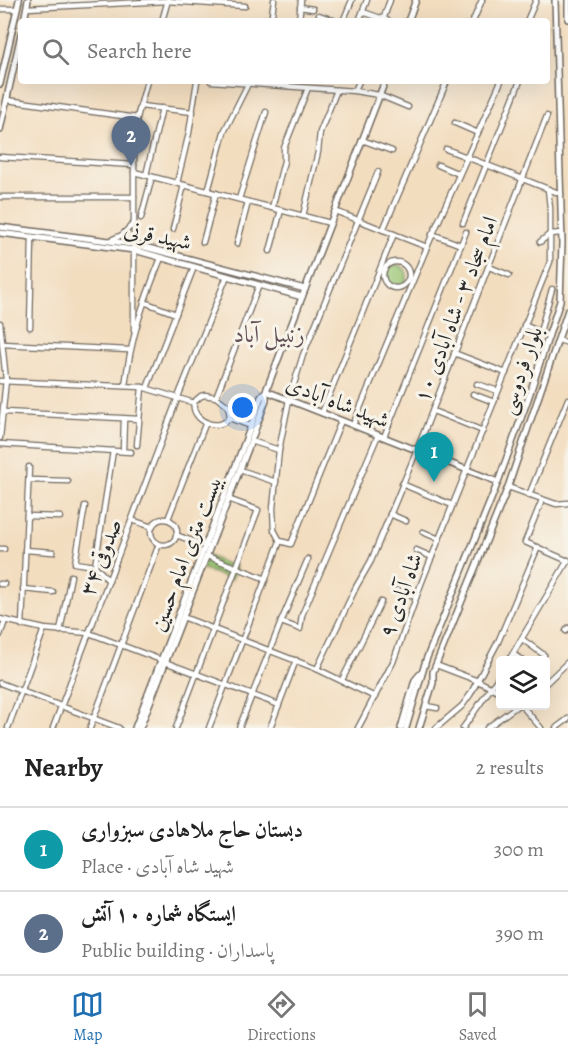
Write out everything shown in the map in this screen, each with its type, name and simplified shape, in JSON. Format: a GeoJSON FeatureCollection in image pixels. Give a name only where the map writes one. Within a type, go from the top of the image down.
{"type":"FeatureCollection","features":[{"type":"Feature","properties":{"kind":"main road"},"geometry":{"type":"LineString","coordinates":[[0,84],[20,0]]}},
{"type":"Feature","properties":{"kind":"main road"},"geometry":{"type":"LineString","coordinates":[[25,18],[28,0]]}},
{"type":"Feature","properties":{"kind":"main road"},"geometry":{"type":"LineString","coordinates":[[409,18],[416,0]]}},
{"type":"Feature","properties":{"kind":"main road","name":"بلوار فردوسی"},"geometry":{"type":"LineString","coordinates":[[401,728],[416,680],[424,670],[498,482],[560,301],[562,233],[555,0]]}},
{"type":"Feature","properties":{"kind":"main road"},"geometry":{"type":"LineString","coordinates":[[556,21],[568,20],[568,0]]}},
{"type":"Feature","properties":{"kind":"main road"},"geometry":{"type":"LineString","coordinates":[[17,9],[27,8]]}},
{"type":"Feature","properties":{"kind":"main road"},"geometry":{"type":"LineString","coordinates":[[0,130],[18,49]]}},
{"type":"Feature","properties":{"kind":"main road","name":"بیست متری امام حسین"},"geometry":{"type":"LineString","coordinates":[[140,728],[163,661],[183,618],[206,546],[261,397],[266,391],[384,84]]}},
{"type":"Feature","properties":{"kind":"main road","name":"شهید قرنی"},"geometry":{"type":"LineString","coordinates":[[0,227],[107,241],[305,289]]}},
{"type":"Feature","properties":{"kind":"main road","name":"شهید قرنی"},"geometry":{"type":"LineString","coordinates":[[0,233],[134,247],[161,258],[302,297]]}},
{"type":"Feature","properties":{"kind":"main road","name":"بلوار فردوسی"},"geometry":{"type":"LineString","coordinates":[[417,728],[433,683],[433,672],[508,487],[568,310]]}},
{"type":"Feature","properties":{"kind":"main road","name":"بیست متری امام حسین"},"geometry":{"type":"LineString","coordinates":[[135,728],[240,470],[266,400],[266,391]]}},
{"type":"Feature","properties":{"kind":"main road","name":"شهید شاه آبادی"},"geometry":{"type":"LineString","coordinates":[[266,391],[498,482]]}},
{"type":"Feature","properties":{"kind":"main road"},"geometry":{"type":"LineString","coordinates":[[406,728],[424,670]]}},
{"type":"Feature","properties":{"kind":"main road"},"geometry":{"type":"LineString","coordinates":[[417,728],[433,672]]}},
{"type":"Feature","properties":{"kind":"street"},"geometry":{"type":"LineString","coordinates":[[271,18],[274,0]]}},
{"type":"Feature","properties":{"kind":"street"},"geometry":{"type":"LineString","coordinates":[[299,18],[301,0]]}},
{"type":"Feature","properties":{"kind":"street"},"geometry":{"type":"LineString","coordinates":[[344,18],[352,0]]}},
{"type":"Feature","properties":{"kind":"street"},"geometry":{"type":"LineString","coordinates":[[360,18],[368,0]]}},
{"type":"Feature","properties":{"kind":"street"},"geometry":{"type":"LineString","coordinates":[[386,18],[390,0]]}},
{"type":"Feature","properties":{"kind":"street"},"geometry":{"type":"LineString","coordinates":[[474,18],[482,0]]}},
{"type":"Feature","properties":{"kind":"street"},"geometry":{"type":"LineString","coordinates":[[528,18],[535,0]]}},
{"type":"Feature","properties":{"kind":"street"},"geometry":{"type":"LineString","coordinates":[[27,8],[135,1],[245,6]]}},
{"type":"Feature","properties":{"kind":"street"},"geometry":{"type":"LineString","coordinates":[[163,18],[168,1]]}},
{"type":"Feature","properties":{"kind":"street"},"geometry":{"type":"LineString","coordinates":[[300,7],[313,9]]}},
{"type":"Feature","properties":{"kind":"street"},"geometry":{"type":"LineString","coordinates":[[0,9],[17,9]]}},
{"type":"Feature","properties":{"kind":"street"},"geometry":{"type":"LineString","coordinates":[[363,12],[380,18]]}},
{"type":"Feature","properties":{"kind":"street"},"geometry":{"type":"LineString","coordinates":[[319,15],[328,18]]}},
{"type":"Feature","properties":{"kind":"street"},"geometry":{"type":"LineString","coordinates":[[134,330],[134,165],[137,118],[146,84]]}},
{"type":"Feature","properties":{"kind":"street"},"geometry":{"type":"LineString","coordinates":[[177,183],[193,112],[197,84]]}},
{"type":"Feature","properties":{"kind":"street"},"geometry":{"type":"LineString","coordinates":[[208,192],[224,132],[248,84],[355,91],[379,95],[408,107]]}},
{"type":"Feature","properties":{"kind":"street"},"geometry":{"type":"LineString","coordinates":[[318,88],[320,84]]}},
{"type":"Feature","properties":{"kind":"street"},"geometry":{"type":"LineString","coordinates":[[355,91],[358,84]]}},
{"type":"Feature","properties":{"kind":"street"},"geometry":{"type":"LineString","coordinates":[[383,230],[446,84]]}},
{"type":"Feature","properties":{"kind":"street"},"geometry":{"type":"LineString","coordinates":[[353,425],[410,282],[500,84]]}},
{"type":"Feature","properties":{"kind":"street"},"geometry":{"type":"LineString","coordinates":[[463,223],[519,84]]}},
{"type":"Feature","properties":{"kind":"street"},"geometry":{"type":"LineString","coordinates":[[273,208],[284,162],[284,148],[308,88]]}},
{"type":"Feature","properties":{"kind":"street"},"geometry":{"type":"LineString","coordinates":[[303,216],[318,152],[320,132],[337,90]]}},
{"type":"Feature","properties":{"kind":"street"},"geometry":{"type":"LineString","coordinates":[[7,100],[137,118]]}},
{"type":"Feature","properties":{"kind":"street"},"geometry":{"type":"LineString","coordinates":[[140,106],[193,112]]}},
{"type":"Feature","properties":{"kind":"street"},"geometry":{"type":"LineString","coordinates":[[141,218],[162,108]]}},
{"type":"Feature","properties":{"kind":"street"},"geometry":{"type":"LineString","coordinates":[[239,199],[266,112]]}},
{"type":"Feature","properties":{"kind":"street","name":"امام سجاد ۳ - شاه آبادی ۱۰"},"geometry":{"type":"LineString","coordinates":[[317,669],[356,586],[371,561],[433,411],[547,116]]}},
{"type":"Feature","properties":{"kind":"street"},"geometry":{"type":"LineString","coordinates":[[455,123],[478,133]]}},
{"type":"Feature","properties":{"kind":"street"},"geometry":{"type":"LineString","coordinates":[[362,140],[392,151]]}},
{"type":"Feature","properties":{"kind":"street"},"geometry":{"type":"LineString","coordinates":[[446,149],[561,194]]}},
{"type":"Feature","properties":{"kind":"street"},"geometry":{"type":"LineString","coordinates":[[0,157],[134,165]]}},
{"type":"Feature","properties":{"kind":"street"},"geometry":{"type":"LineString","coordinates":[[438,165],[459,174]]}},
{"type":"Feature","properties":{"kind":"street"},"geometry":{"type":"LineString","coordinates":[[134,172],[330,223]]}},
{"type":"Feature","properties":{"kind":"street"},"geometry":{"type":"LineString","coordinates":[[341,420],[291,544],[280,541],[274,530],[273,508],[279,450],[289,400],[303,355],[378,172]]}},
{"type":"Feature","properties":{"kind":"street"},"geometry":{"type":"LineString","coordinates":[[173,229],[184,185]]}},
{"type":"Feature","properties":{"kind":"street","name":"شاه آبادی ۹"},"geometry":{"type":"LineString","coordinates":[[358,728],[393,662],[416,597],[551,258],[548,189]]}},
{"type":"Feature","properties":{"kind":"street"},"geometry":{"type":"LineString","coordinates":[[203,242],[216,193]]}},
{"type":"Feature","properties":{"kind":"street"},"geometry":{"type":"LineString","coordinates":[[0,197],[134,197]]}},
{"type":"Feature","properties":{"kind":"street"},"geometry":{"type":"LineString","coordinates":[[237,244],[248,202]]}},
{"type":"Feature","properties":{"kind":"street"},"geometry":{"type":"LineString","coordinates":[[270,251],[280,210]]}},
{"type":"Feature","properties":{"kind":"street"},"geometry":{"type":"LineString","coordinates":[[335,211],[427,247]]}},
{"type":"Feature","properties":{"kind":"street"},"geometry":{"type":"LineString","coordinates":[[107,241],[122,235],[134,221]]}},
{"type":"Feature","properties":{"kind":"street"},"geometry":{"type":"LineString","coordinates":[[280,622],[300,629],[302,615],[381,436],[466,232]]}},
{"type":"Feature","properties":{"kind":"street"},"geometry":{"type":"LineString","coordinates":[[540,242],[550,234],[562,233]]}},
{"type":"Feature","properties":{"kind":"street"},"geometry":{"type":"LineString","coordinates":[[322,413],[383,271],[394,234]]}},
{"type":"Feature","properties":{"kind":"street"},"geometry":{"type":"LineString","coordinates":[[432,234],[461,246]]}},
{"type":"Feature","properties":{"kind":"street"},"geometry":{"type":"LineString","coordinates":[[30,327],[32,237]]}},
{"type":"Feature","properties":{"kind":"street"},"geometry":{"type":"LineString","coordinates":[[125,386],[134,330],[161,258]]}},
{"type":"Feature","properties":{"kind":"street"},"geometry":{"type":"LineString","coordinates":[[383,271],[389,265],[401,263],[409,272],[410,282]]}},
{"type":"Feature","properties":{"kind":"street"},"geometry":{"type":"LineString","coordinates":[[137,445],[145,387],[194,267]]}},
{"type":"Feature","properties":{"kind":"street"},"geometry":{"type":"LineString","coordinates":[[489,267],[509,275]]}},
{"type":"Feature","properties":{"kind":"street"},"geometry":{"type":"LineString","coordinates":[[383,271],[384,280],[393,288],[410,282]]}},
{"type":"Feature","properties":{"kind":"street","name":"صدوقی ۳۴"},"geometry":{"type":"LineString","coordinates":[[53,728],[178,398],[227,276]]}},
{"type":"Feature","properties":{"kind":"street"},"geometry":{"type":"LineString","coordinates":[[216,397],[259,285]]}},
{"type":"Feature","properties":{"kind":"street"},"geometry":{"type":"LineString","coordinates":[[540,332],[552,289]]}},
{"type":"Feature","properties":{"kind":"street"},"geometry":{"type":"LineString","coordinates":[[144,302],[176,314]]}},
{"type":"Feature","properties":{"kind":"street"},"geometry":{"type":"LineString","coordinates":[[0,323],[6,380],[0,438]]}},
{"type":"Feature","properties":{"kind":"street"},"geometry":{"type":"LineString","coordinates":[[524,325],[549,336]]}},
{"type":"Feature","properties":{"kind":"street"},"geometry":{"type":"LineString","coordinates":[[559,340],[568,344]]}},
{"type":"Feature","properties":{"kind":"street"},"geometry":{"type":"LineString","coordinates":[[2,344],[129,350]]}},
{"type":"Feature","properties":{"kind":"street"},"geometry":{"type":"LineString","coordinates":[[454,353],[506,373]]}},
{"type":"Feature","properties":{"kind":"street"},"geometry":{"type":"LineString","coordinates":[[0,381],[145,387],[194,403]]}},
{"type":"Feature","properties":{"kind":"street"},"geometry":{"type":"LineString","coordinates":[[477,384],[498,391]]}},
{"type":"Feature","properties":{"kind":"street"},"geometry":{"type":"LineString","coordinates":[[473,394],[494,402]]}},
{"type":"Feature","properties":{"kind":"street"},"geometry":{"type":"LineString","coordinates":[[194,403],[201,396],[216,397],[228,406],[229,418]]}},
{"type":"Feature","properties":{"kind":"street"},"geometry":{"type":"LineString","coordinates":[[529,495],[568,399]]}},
{"type":"Feature","properties":{"kind":"street"},"geometry":{"type":"LineString","coordinates":[[194,403],[195,414],[206,422],[220,424],[229,418]]}},
{"type":"Feature","properties":{"kind":"street"},"geometry":{"type":"LineString","coordinates":[[433,411],[483,431]]}},
{"type":"Feature","properties":{"kind":"street"},"geometry":{"type":"LineString","coordinates":[[4,412],[140,420]]}},
{"type":"Feature","properties":{"kind":"street"},"geometry":{"type":"LineString","coordinates":[[229,418],[251,426]]}},
{"type":"Feature","properties":{"kind":"street"},"geometry":{"type":"LineString","coordinates":[[123,451],[124,419]]}},
{"type":"Feature","properties":{"kind":"street"},"geometry":{"type":"LineString","coordinates":[[168,519],[206,422]]}},
{"type":"Feature","properties":{"kind":"street"},"geometry":{"type":"LineString","coordinates":[[251,441],[279,450]]}},
{"type":"Feature","properties":{"kind":"street"},"geometry":{"type":"LineString","coordinates":[[0,444],[131,452]]}},
{"type":"Feature","properties":{"kind":"street"},"geometry":{"type":"LineString","coordinates":[[95,566],[113,451]]}},
{"type":"Feature","properties":{"kind":"street"},"geometry":{"type":"LineString","coordinates":[[22,625],[29,467]]}},
{"type":"Feature","properties":{"kind":"street"},"geometry":{"type":"LineString","coordinates":[[240,470],[276,482]]}},
{"type":"Feature","properties":{"kind":"street"},"geometry":{"type":"LineString","coordinates":[[29,480],[68,481]]}},
{"type":"Feature","properties":{"kind":"street"},"geometry":{"type":"LineString","coordinates":[[402,484],[452,505]]}},
{"type":"Feature","properties":{"kind":"street"},"geometry":{"type":"LineString","coordinates":[[508,487],[556,504],[568,503]]}},
{"type":"Feature","properties":{"kind":"street"},"geometry":{"type":"LineString","coordinates":[[176,728],[258,510],[228,499]]}},
{"type":"Feature","properties":{"kind":"street"},"geometry":{"type":"LineString","coordinates":[[516,656],[513,654],[568,560],[525,542],[542,500]]}},
{"type":"Feature","properties":{"kind":"street"},"geometry":{"type":"LineString","coordinates":[[85,506],[75,563],[95,566],[109,581]]}},
{"type":"Feature","properties":{"kind":"street"},"geometry":{"type":"LineString","coordinates":[[390,514],[406,521]]}},
{"type":"Feature","properties":{"kind":"street"},"geometry":{"type":"LineString","coordinates":[[27,516],[60,517]]}},
{"type":"Feature","properties":{"kind":"street"},"geometry":{"type":"LineString","coordinates":[[160,519],[168,519],[176,528],[176,535],[169,543],[159,544],[152,538],[152,527],[160,519]]}},
{"type":"Feature","properties":{"kind":"street"},"geometry":{"type":"LineString","coordinates":[[132,520],[152,527]]}},
{"type":"Feature","properties":{"kind":"street"},"geometry":{"type":"LineString","coordinates":[[423,532],[439,539]]}},
{"type":"Feature","properties":{"kind":"street"},"geometry":{"type":"LineString","coordinates":[[176,535],[206,546]]}},
{"type":"Feature","properties":{"kind":"street"},"geometry":{"type":"LineString","coordinates":[[209,728],[280,541]]}},
{"type":"Feature","properties":{"kind":"street"},"geometry":{"type":"LineString","coordinates":[[90,728],[159,544]]}},
{"type":"Feature","properties":{"kind":"street"},"geometry":{"type":"LineString","coordinates":[[436,728],[462,706],[478,681],[502,632],[538,547]]}},
{"type":"Feature","properties":{"kind":"street"},"geometry":{"type":"LineString","coordinates":[[25,550],[53,552]]}},
{"type":"Feature","properties":{"kind":"street"},"geometry":{"type":"LineString","coordinates":[[416,550],[432,557]]}},
{"type":"Feature","properties":{"kind":"street"},"geometry":{"type":"LineString","coordinates":[[204,555],[266,579]]}},
{"type":"Feature","properties":{"kind":"street"},"geometry":{"type":"LineString","coordinates":[[239,728],[280,622],[308,559]]}},
{"type":"Feature","properties":{"kind":"street"},"geometry":{"type":"LineString","coordinates":[[60,631],[71,576]]}},
{"type":"Feature","properties":{"kind":"street"},"geometry":{"type":"LineString","coordinates":[[23,589],[53,592]]}},
{"type":"Feature","properties":{"kind":"street"},"geometry":{"type":"LineString","coordinates":[[397,590],[416,597]]}},
{"type":"Feature","properties":{"kind":"street"},"geometry":{"type":"LineString","coordinates":[[342,680],[381,602]]}},
{"type":"Feature","properties":{"kind":"street"},"geometry":{"type":"LineString","coordinates":[[183,618],[296,660],[375,697]]}},
{"type":"Feature","properties":{"kind":"street"},"geometry":{"type":"LineString","coordinates":[[0,635],[2,620],[44,629],[89,633],[279,705]]}},
{"type":"Feature","properties":{"kind":"street"},"geometry":{"type":"LineString","coordinates":[[8,728],[44,629]]}},
{"type":"Feature","properties":{"kind":"street"},"geometry":{"type":"LineString","coordinates":[[522,639],[544,655]]}},
{"type":"Feature","properties":{"kind":"street"},"geometry":{"type":"LineString","coordinates":[[270,728],[296,660]]}},
{"type":"Feature","properties":{"kind":"street"},"geometry":{"type":"LineString","coordinates":[[550,679],[568,662]]}},
{"type":"Feature","properties":{"kind":"street"},"geometry":{"type":"LineString","coordinates":[[436,665],[496,690]]}},
{"type":"Feature","properties":{"kind":"street"},"geometry":{"type":"LineString","coordinates":[[0,683],[118,728]]}},
{"type":"Feature","properties":{"kind":"street"},"geometry":{"type":"LineString","coordinates":[[463,728],[496,683]]}},
{"type":"Feature","properties":{"kind":"street"},"geometry":{"type":"LineString","coordinates":[[426,706],[437,708]]}},
{"type":"Feature","properties":{"kind":"street"},"geometry":{"type":"LineString","coordinates":[[487,728],[510,710]]}},
{"type":"Feature","properties":{"kind":"street"},"geometry":{"type":"LineString","coordinates":[[526,710],[541,728]]}},
{"type":"Feature","properties":{"kind":"street"},"geometry":{"type":"LineString","coordinates":[[556,728],[568,719]]}},
{"type":"Feature","properties":{"kind":"green space"},"geometry":{"type":"Polygon","coordinates":[[[396,265],[404,268],[407,276],[404,284],[396,287],[388,284],[385,276],[388,268],[396,265]]]}},
{"type":"Feature","properties":{"kind":"green space"},"geometry":{"type":"Polygon","coordinates":[[[207,556],[236,568],[231,580],[202,568],[207,556]]]}},
{"type":"Feature","properties":{"kind":"place","name":"ایستگاه شماره ۱۰ آتش"},"geometry":{"type":"Point","coordinates":[131,166]}},
{"type":"Feature","properties":{"kind":"place","name":"دبستان حاج ملاهادی سبزواری"},"geometry":{"type":"Point","coordinates":[434,482]}},
{"type":"Feature","properties":{"kind":"district","name":"زنبیل آباد"},"geometry":{"type":"Point","coordinates":[269,334]}}]}
